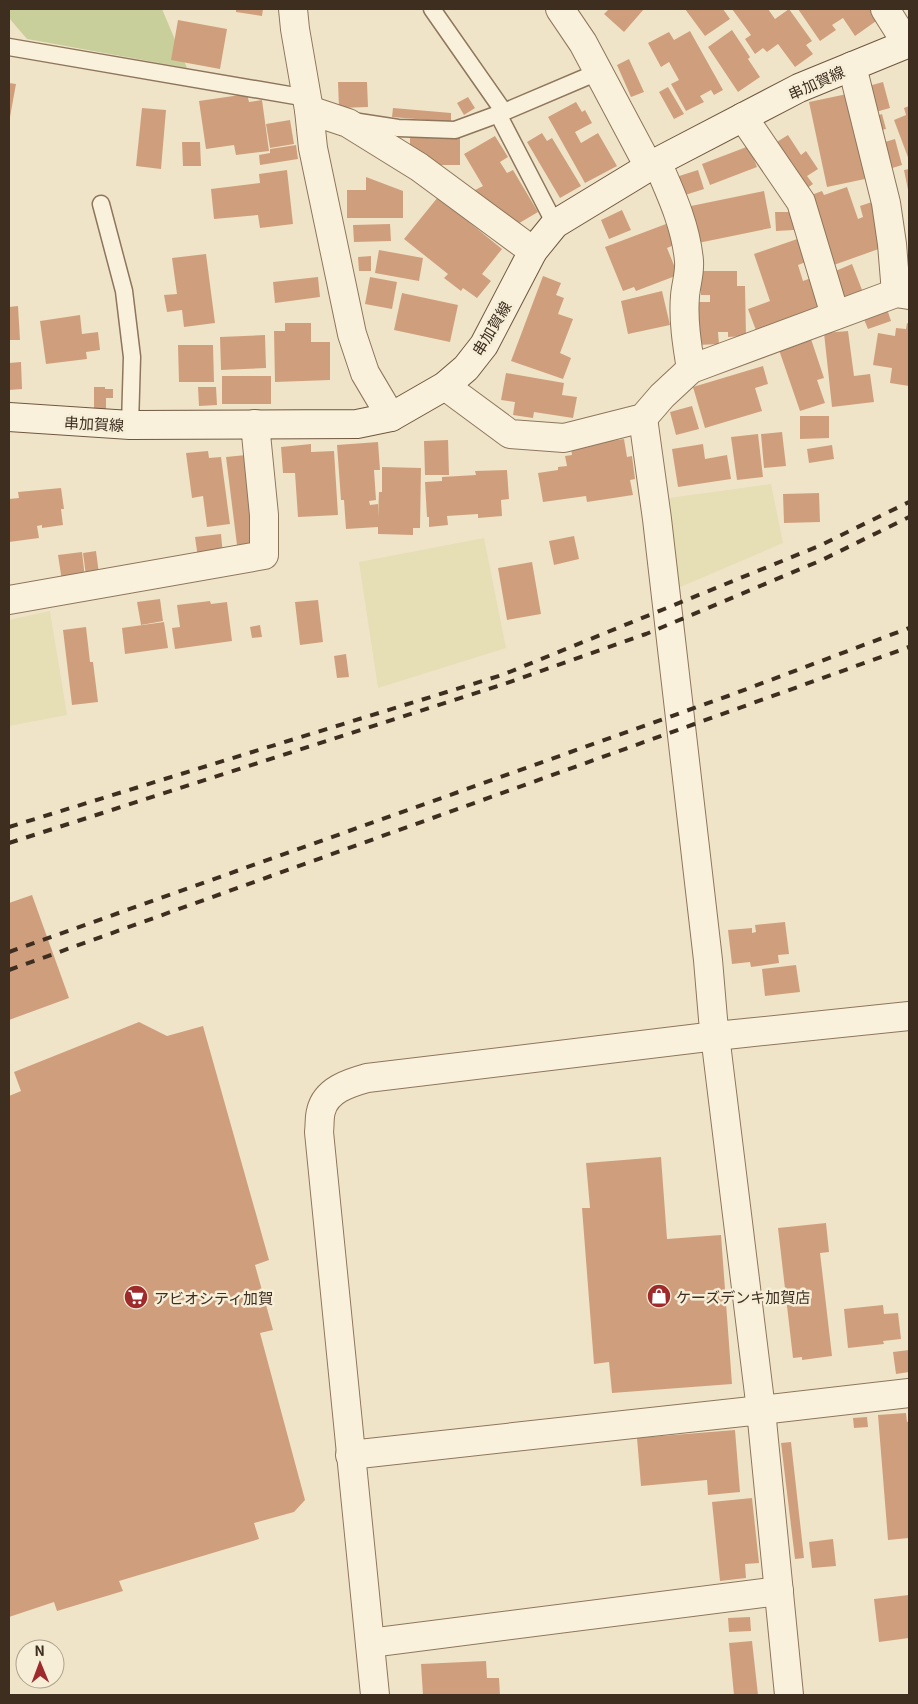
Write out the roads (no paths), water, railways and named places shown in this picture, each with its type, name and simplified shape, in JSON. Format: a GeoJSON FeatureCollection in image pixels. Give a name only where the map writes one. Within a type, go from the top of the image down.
{"type":"FeatureCollection","features":[{"type":"Feature","properties":{"kind":"street"},"geometry":{"type":"LineString","coordinates":[[293,9],[298,56],[308,104],[313,148],[352,334],[365,372],[391,417]]}},
{"type":"Feature","properties":{"kind":"street"},"geometry":{"type":"LineString","coordinates":[[560,9],[583,43],[677,206],[686,241],[689,263],[684,296],[687,345],[691,369]]}},
{"type":"Feature","properties":{"kind":"street"},"geometry":{"type":"LineString","coordinates":[[885,9],[908,44]]}},
{"type":"Feature","properties":{"kind":"street","name":"串加賀線"},"geometry":{"type":"LineString","coordinates":[[9,417],[130,425],[357,424],[391,417],[445,386],[466,368],[484,345],[533,251],[556,224],[653,164],[799,88],[908,44]]}},
{"type":"Feature","properties":{"kind":"street"},"geometry":{"type":"LineString","coordinates":[[445,386],[510,434],[564,438],[643,418],[662,396],[691,369],[835,315],[903,294],[892,244],[886,203],[852,66]]}},
{"type":"Feature","properties":{"kind":"street"},"geometry":{"type":"LineString","coordinates":[[308,104],[348,123],[419,167],[533,251]]}},
{"type":"Feature","properties":{"kind":"street"},"geometry":{"type":"LineString","coordinates":[[743,117],[801,202],[835,315]]}},
{"type":"Feature","properties":{"kind":"street"},"geometry":{"type":"LineString","coordinates":[[643,418],[657,519],[761,1410],[789,1695]]}},
{"type":"Feature","properties":{"kind":"street"},"geometry":{"type":"LineString","coordinates":[[9,600],[264,555],[264,515],[254,424]]}},
{"type":"Feature","properties":{"kind":"street"},"geometry":{"type":"LineString","coordinates":[[375,1695],[319,1132],[321,1110],[329,1096],[344,1085],[367,1078],[716,1036],[909,1016]]}},
{"type":"Feature","properties":{"kind":"street"},"geometry":{"type":"LineString","coordinates":[[350,1454],[909,1393]]}},
{"type":"Feature","properties":{"kind":"street"},"geometry":{"type":"LineString","coordinates":[[370,1642],[779,1591]]}},
{"type":"Feature","properties":{"kind":"lane"},"geometry":{"type":"LineString","coordinates":[[432,9],[501,113],[556,224]]}},
{"type":"Feature","properties":{"kind":"lane"},"geometry":{"type":"LineString","coordinates":[[9,47],[308,104]]}},
{"type":"Feature","properties":{"kind":"lane"},"geometry":{"type":"LineString","coordinates":[[348,123],[359,122],[398,128],[455,130],[501,113],[598,72]]}},
{"type":"Feature","properties":{"kind":"lane"},"geometry":{"type":"LineString","coordinates":[[101,204],[124,291],[132,356],[130,425]]}},
{"type":"Feature","properties":{"kind":"railway"},"geometry":{"type":"LineString","coordinates":[[9,827],[502,675],[819,546],[909,502]]}},
{"type":"Feature","properties":{"kind":"railway"},"geometry":{"type":"LineString","coordinates":[[9,843],[504,684],[646,634],[822,560],[909,517]]}},
{"type":"Feature","properties":{"kind":"railway"},"geometry":{"type":"LineString","coordinates":[[9,952],[728,696],[909,628]]}},
{"type":"Feature","properties":{"kind":"railway"},"geometry":{"type":"LineString","coordinates":[[9,970],[909,647]]}},
{"type":"Feature","properties":{"kind":"place","name":"ケーズデンキ加賀店"},"geometry":{"type":"Point","coordinates":[659,1296]}},
{"type":"Feature","properties":{"kind":"place","name":"アビオシティ加賀"},"geometry":{"type":"Point","coordinates":[136,1297]}}]}
